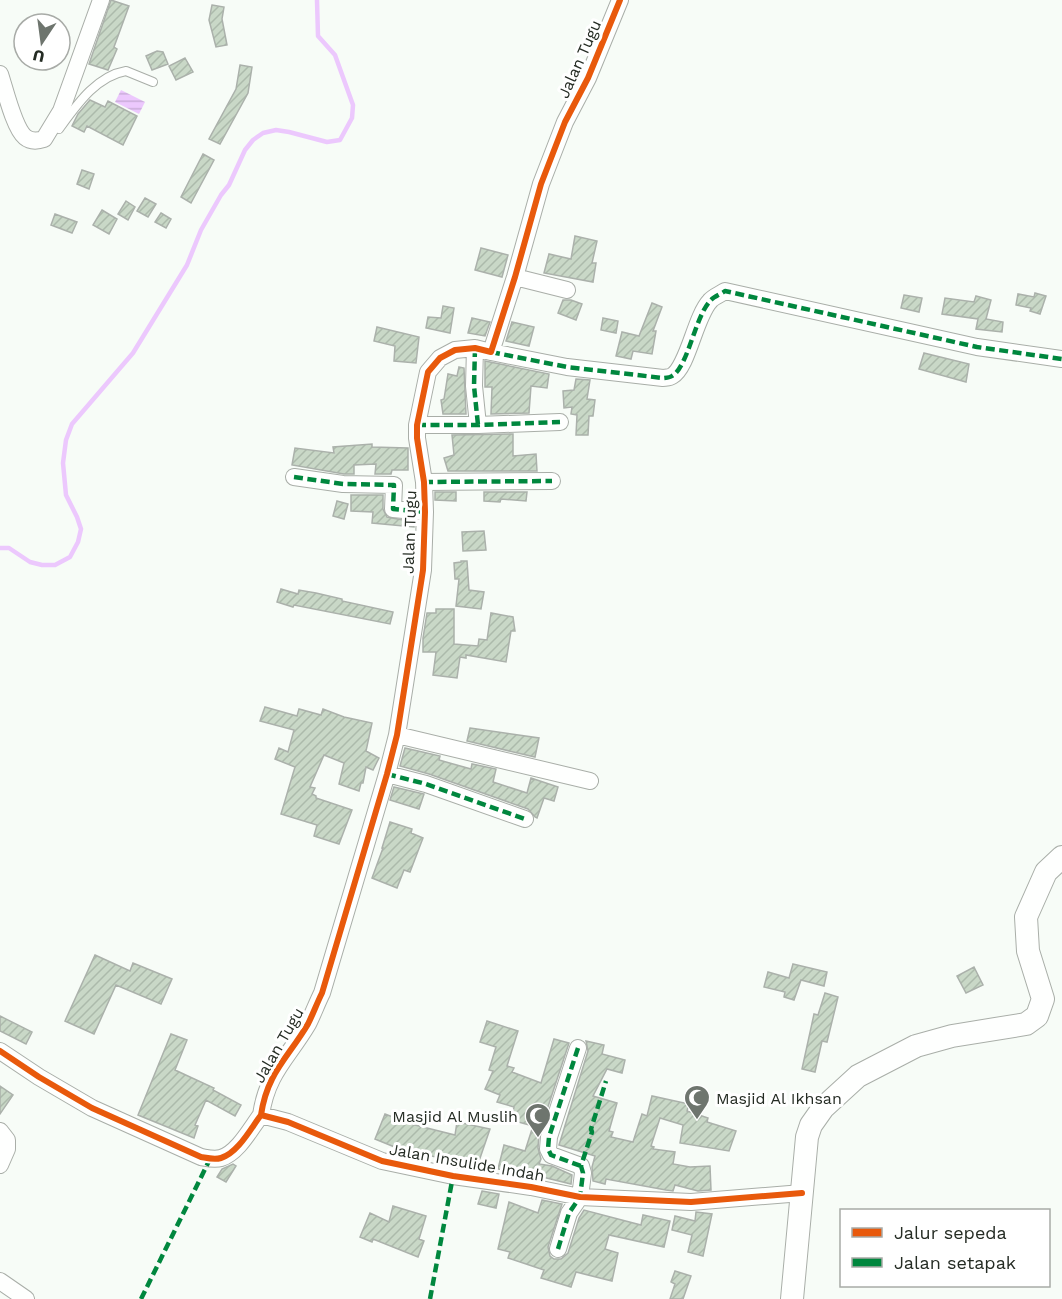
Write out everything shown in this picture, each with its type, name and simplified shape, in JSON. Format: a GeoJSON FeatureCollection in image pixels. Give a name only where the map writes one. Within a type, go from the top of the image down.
{"type":"FeatureCollection","features":[{"type":"Feature","properties":{"kind":"main road"},"geometry":{"type":"LineString","coordinates":[[792,1299],[807,1137],[811,1125],[823,1108],[858,1076],[916,1046],[952,1036],[1026,1024],[1037,1016],[1043,999],[1028,951],[1026,917],[1046,872],[1062,857]]}},
{"type":"Feature","properties":{"kind":"street"},"geometry":{"type":"LineString","coordinates":[[0,74],[24,137],[31,140],[44,140],[61,111],[101,0]]}},
{"type":"Feature","properties":{"kind":"street","name":"Jalan Tugu"},"geometry":{"type":"LineString","coordinates":[[261,1115],[264,1095],[275,1072],[308,1023],[322,993],[397,735],[423,570],[424,482],[417,425],[428,372],[440,358],[455,350],[483,350],[515,277],[541,184],[565,122],[588,78],[620,0]]}},
{"type":"Feature","properties":{"kind":"street"},"geometry":{"type":"LineString","coordinates":[[515,277],[567,290]]}},
{"type":"Feature","properties":{"kind":"street"},"geometry":{"type":"LineString","coordinates":[[478,425],[474,386],[483,350],[567,367],[663,378],[672,377],[687,352],[698,322],[710,300],[726,291],[977,347],[1062,359]]}},
{"type":"Feature","properties":{"kind":"street"},"geometry":{"type":"LineString","coordinates":[[417,425],[560,422]]}},
{"type":"Feature","properties":{"kind":"street"},"geometry":{"type":"LineString","coordinates":[[294,477],[343,484],[394,485],[393,509],[425,512]]}},
{"type":"Feature","properties":{"kind":"street"},"geometry":{"type":"LineString","coordinates":[[424,482],[552,482]]}},
{"type":"Feature","properties":{"kind":"street"},"geometry":{"type":"LineString","coordinates":[[397,735],[590,782]]}},
{"type":"Feature","properties":{"kind":"street"},"geometry":{"type":"LineString","coordinates":[[387,774],[426,784],[525,819]]}},
{"type":"Feature","properties":{"kind":"street"},"geometry":{"type":"LineString","coordinates":[[558,1249],[569,1213],[579,1197],[583,1173],[581,1166],[551,1155],[548,1149],[549,1137],[578,1048]]}},
{"type":"Feature","properties":{"kind":"street"},"geometry":{"type":"LineString","coordinates":[[0,1051],[92,1108],[201,1157],[220,1158],[227,1155],[261,1115]]}},
{"type":"Feature","properties":{"kind":"street","name":"Jalan Insulide Indah"},"geometry":{"type":"LineString","coordinates":[[261,1115],[288,1122],[382,1161],[453,1176],[531,1187],[579,1197],[691,1202],[802,1193]]}},
{"type":"Feature","properties":{"kind":"street"},"geometry":{"type":"LineString","coordinates":[[0,1131],[8,1140],[0,1165]]}},
{"type":"Feature","properties":{"kind":"street"},"geometry":{"type":"LineString","coordinates":[[0,1281],[26,1299]]}},
{"type":"Feature","properties":{"kind":"lane"},"geometry":{"type":"LineString","coordinates":[[44,140],[55,135],[84,98],[107,77],[126,71],[153,82]]}},
{"type":"Feature","properties":{"kind":"shaded area"},"geometry":{"type":"Polygon","coordinates":[[[121,90],[145,102],[139,114],[115,102],[121,90]]]}},
{"type":"Feature","properties":{"kind":"building"},"geometry":{"type":"Polygon","coordinates":[[[111,0],[129,6],[114,47],[117,49],[108,70],[89,64],[111,0]]]}},
{"type":"Feature","properties":{"kind":"building"},"geometry":{"type":"Polygon","coordinates":[[[212,5],[224,7],[222,19],[227,45],[216,47],[209,20],[212,5]]]}},
{"type":"Feature","properties":{"kind":"building"},"geometry":{"type":"Polygon","coordinates":[[[157,51],[163,52],[168,64],[152,70],[146,56],[157,51]]]}},
{"type":"Feature","properties":{"kind":"building"},"geometry":{"type":"Polygon","coordinates":[[[185,58],[193,72],[176,80],[169,66],[185,58]]]}},
{"type":"Feature","properties":{"kind":"building"},"geometry":{"type":"Polygon","coordinates":[[[240,65],[252,67],[248,93],[220,144],[209,139],[236,89],[240,65]]]}},
{"type":"Feature","properties":{"kind":"building"},"geometry":{"type":"Polygon","coordinates":[[[90,100],[105,107],[108,101],[137,116],[123,145],[87,126],[84,132],[72,126],[78,114],[90,100]]]}},
{"type":"Feature","properties":{"kind":"building"},"geometry":{"type":"Polygon","coordinates":[[[203,154],[214,160],[191,203],[181,197],[203,154]]]}},
{"type":"Feature","properties":{"kind":"building"},"geometry":{"type":"Polygon","coordinates":[[[82,170],[94,174],[89,189],[77,184],[82,170]]]}},
{"type":"Feature","properties":{"kind":"building"},"geometry":{"type":"Polygon","coordinates":[[[145,198],[156,204],[148,217],[137,211],[145,198]]]}},
{"type":"Feature","properties":{"kind":"building"},"geometry":{"type":"Polygon","coordinates":[[[126,201],[135,207],[128,220],[118,214],[126,201]]]}},
{"type":"Feature","properties":{"kind":"building"},"geometry":{"type":"Polygon","coordinates":[[[102,210],[117,219],[109,234],[93,225],[102,210]]]}},
{"type":"Feature","properties":{"kind":"building"},"geometry":{"type":"Polygon","coordinates":[[[161,213],[171,219],[166,228],[155,222],[161,213]]]}},
{"type":"Feature","properties":{"kind":"building"},"geometry":{"type":"Polygon","coordinates":[[[55,214],[77,222],[72,233],[51,225],[55,214]]]}},
{"type":"Feature","properties":{"kind":"building"},"geometry":{"type":"Polygon","coordinates":[[[575,236],[597,241],[592,263],[596,263],[593,282],[544,273],[549,254],[571,259],[575,236]]]}},
{"type":"Feature","properties":{"kind":"building"},"geometry":{"type":"Polygon","coordinates":[[[481,248],[508,255],[502,277],[475,270],[481,248]]]}},
{"type":"Feature","properties":{"kind":"building"},"geometry":{"type":"Polygon","coordinates":[[[1035,293],[1046,296],[1040,314],[1030,311],[1031,308],[1016,305],[1018,294],[1034,297],[1035,293]]]}},
{"type":"Feature","properties":{"kind":"building"},"geometry":{"type":"Polygon","coordinates":[[[904,295],[922,298],[919,312],[901,308],[904,295]]]}},
{"type":"Feature","properties":{"kind":"building"},"geometry":{"type":"Polygon","coordinates":[[[976,296],[991,300],[986,319],[1003,322],[1002,332],[976,329],[978,319],[942,314],[945,298],[974,302],[976,296]]]}},
{"type":"Feature","properties":{"kind":"building"},"geometry":{"type":"Polygon","coordinates":[[[563,300],[582,304],[576,320],[558,313],[563,300]]]}},
{"type":"Feature","properties":{"kind":"building"},"geometry":{"type":"Polygon","coordinates":[[[652,303],[662,307],[653,331],[656,331],[652,354],[633,351],[631,359],[616,356],[622,332],[639,336],[652,303]]]}},
{"type":"Feature","properties":{"kind":"building"},"geometry":{"type":"Polygon","coordinates":[[[443,306],[454,308],[450,333],[426,328],[428,317],[441,318],[443,306]]]}},
{"type":"Feature","properties":{"kind":"building"},"geometry":{"type":"Polygon","coordinates":[[[472,318],[490,322],[485,336],[468,333],[472,318]]]}},
{"type":"Feature","properties":{"kind":"building"},"geometry":{"type":"Polygon","coordinates":[[[603,318],[618,321],[616,333],[601,330],[603,318]]]}},
{"type":"Feature","properties":{"kind":"building"},"geometry":{"type":"Polygon","coordinates":[[[512,322],[534,327],[529,346],[506,341],[512,322]]]}},
{"type":"Feature","properties":{"kind":"building"},"geometry":{"type":"Polygon","coordinates":[[[377,327],[419,337],[416,363],[394,361],[395,346],[374,341],[377,327]]]}},
{"type":"Feature","properties":{"kind":"building"},"geometry":{"type":"Polygon","coordinates":[[[924,353],[969,364],[966,382],[919,369],[924,353]]]}},
{"type":"Feature","properties":{"kind":"building"},"geometry":{"type":"Polygon","coordinates":[[[485,361],[549,374],[547,388],[531,386],[529,413],[491,414],[492,387],[485,387],[485,361]]]}},
{"type":"Feature","properties":{"kind":"building"},"geometry":{"type":"Polygon","coordinates":[[[459,367],[464,368],[466,414],[443,414],[441,400],[444,399],[448,374],[457,376],[459,367]]]}},
{"type":"Feature","properties":{"kind":"building"},"geometry":{"type":"Polygon","coordinates":[[[576,379],[590,380],[587,399],[595,400],[593,416],[589,416],[588,435],[576,435],[577,415],[571,414],[572,407],[564,408],[563,391],[574,390],[576,379]]]}},
{"type":"Feature","properties":{"kind":"building"},"geometry":{"type":"Polygon","coordinates":[[[513,434],[513,456],[536,454],[537,471],[448,471],[444,458],[454,455],[452,435],[513,434]]]}},
{"type":"Feature","properties":{"kind":"building"},"geometry":{"type":"Polygon","coordinates":[[[372,444],[372,447],[408,448],[408,470],[392,470],[391,474],[375,474],[376,464],[354,465],[354,474],[344,474],[292,465],[295,448],[334,453],[333,447],[372,444]]]}},
{"type":"Feature","properties":{"kind":"building"},"geometry":{"type":"Polygon","coordinates":[[[435,492],[456,492],[456,501],[435,500],[435,492]]]}},
{"type":"Feature","properties":{"kind":"building"},"geometry":{"type":"Polygon","coordinates":[[[484,492],[527,492],[526,501],[501,499],[500,502],[484,501],[484,492]]]}},
{"type":"Feature","properties":{"kind":"building"},"geometry":{"type":"Polygon","coordinates":[[[351,495],[383,495],[383,509],[387,517],[414,522],[414,527],[372,523],[373,512],[351,511],[351,495]]]}},
{"type":"Feature","properties":{"kind":"building"},"geometry":{"type":"Polygon","coordinates":[[[337,501],[348,504],[344,519],[333,516],[337,501]]]}},
{"type":"Feature","properties":{"kind":"building"},"geometry":{"type":"Polygon","coordinates":[[[484,531],[486,550],[463,551],[462,532],[484,531]]]}},
{"type":"Feature","properties":{"kind":"building"},"geometry":{"type":"Polygon","coordinates":[[[467,561],[469,590],[484,592],[481,609],[456,606],[459,579],[455,579],[454,563],[467,561]]]}},
{"type":"Feature","properties":{"kind":"building"},"geometry":{"type":"Polygon","coordinates":[[[281,589],[298,594],[299,590],[316,593],[393,612],[390,624],[294,605],[293,607],[277,602],[281,589]]]}},
{"type":"Feature","properties":{"kind":"building"},"geometry":{"type":"Polygon","coordinates":[[[436,609],[454,609],[454,644],[478,646],[479,639],[487,640],[491,613],[513,617],[515,631],[511,631],[506,662],[466,655],[466,658],[460,657],[457,678],[433,675],[436,652],[423,652],[423,638],[427,613],[436,613],[436,609]]]}},
{"type":"Feature","properties":{"kind":"building"},"geometry":{"type":"Polygon","coordinates":[[[265,707],[297,716],[299,709],[321,715],[323,709],[344,717],[372,723],[366,751],[379,758],[373,770],[366,767],[359,791],[339,784],[344,763],[324,755],[310,787],[315,788],[312,794],[316,798],[352,810],[339,844],[314,836],[317,825],[281,814],[295,767],[275,759],[279,748],[288,752],[294,730],[260,721],[265,707]]]}},
{"type":"Feature","properties":{"kind":"building"},"geometry":{"type":"Polygon","coordinates":[[[470,728],[539,738],[535,757],[467,741],[470,728]]]}},
{"type":"Feature","properties":{"kind":"building"},"geometry":{"type":"Polygon","coordinates":[[[405,748],[440,756],[439,760],[471,769],[472,764],[496,769],[493,782],[527,793],[531,778],[558,787],[554,801],[544,798],[537,818],[528,809],[400,766],[405,748]]]}},
{"type":"Feature","properties":{"kind":"building"},"geometry":{"type":"Polygon","coordinates":[[[394,787],[424,794],[419,809],[390,800],[394,787]]]}},
{"type":"Feature","properties":{"kind":"building"},"geometry":{"type":"Polygon","coordinates":[[[390,822],[412,829],[411,833],[423,838],[410,872],[404,870],[397,888],[372,878],[390,822]]]}},
{"type":"Feature","properties":{"kind":"building"},"geometry":{"type":"Polygon","coordinates":[[[95,955],[130,971],[133,963],[172,979],[161,1004],[116,985],[94,1034],[65,1021],[95,955]]]}},
{"type":"Feature","properties":{"kind":"building"},"geometry":{"type":"Polygon","coordinates":[[[793,964],[827,972],[824,986],[801,980],[794,1000],[784,997],[785,992],[764,987],[768,972],[789,978],[793,964]]]}},
{"type":"Feature","properties":{"kind":"building"},"geometry":{"type":"Polygon","coordinates":[[[974,967],[983,985],[966,993],[957,976],[974,967]]]}},
{"type":"Feature","properties":{"kind":"building"},"geometry":{"type":"Polygon","coordinates":[[[825,993],[838,997],[827,1042],[822,1041],[815,1072],[802,1069],[814,1014],[818,1015],[825,993]]]}},
{"type":"Feature","properties":{"kind":"building"},"geometry":{"type":"Polygon","coordinates":[[[0,1016],[32,1032],[26,1044],[0,1031],[0,1016]]]}},
{"type":"Feature","properties":{"kind":"building"},"geometry":{"type":"Polygon","coordinates":[[[487,1021],[518,1031],[507,1066],[514,1068],[512,1072],[541,1083],[554,1039],[569,1043],[539,1134],[538,1148],[541,1159],[539,1164],[552,1166],[572,1175],[571,1184],[518,1171],[518,1173],[498,1169],[504,1145],[525,1151],[533,1126],[511,1120],[514,1107],[497,1102],[500,1095],[485,1089],[493,1071],[489,1070],[496,1047],[480,1042],[487,1021]]]}},
{"type":"Feature","properties":{"kind":"building"},"geometry":{"type":"Polygon","coordinates":[[[171,1034],[187,1040],[175,1070],[214,1088],[213,1090],[241,1105],[235,1116],[206,1100],[195,1125],[198,1126],[194,1138],[138,1115],[171,1034]]]}},
{"type":"Feature","properties":{"kind":"building"},"geometry":{"type":"Polygon","coordinates":[[[586,1041],[604,1045],[602,1054],[625,1060],[622,1073],[607,1069],[593,1096],[617,1103],[609,1131],[613,1132],[611,1137],[633,1142],[642,1114],[647,1116],[652,1096],[689,1104],[687,1111],[708,1118],[707,1122],[736,1131],[729,1151],[680,1143],[683,1125],[660,1118],[651,1146],[654,1147],[653,1149],[675,1152],[673,1164],[690,1167],[710,1166],[711,1190],[698,1191],[675,1185],[673,1191],[606,1179],[605,1184],[593,1181],[592,1167],[595,1156],[559,1145],[588,1051],[586,1041]]]}},
{"type":"Feature","properties":{"kind":"building"},"geometry":{"type":"Polygon","coordinates":[[[0,1086],[13,1095],[0,1114],[0,1086]]]}},
{"type":"Feature","properties":{"kind":"building"},"geometry":{"type":"Polygon","coordinates":[[[385,1114],[411,1124],[455,1135],[457,1122],[490,1129],[478,1164],[466,1160],[465,1165],[397,1148],[375,1139],[385,1114]]]}},
{"type":"Feature","properties":{"kind":"building"},"geometry":{"type":"Polygon","coordinates":[[[233,1164],[236,1166],[226,1182],[217,1177],[222,1169],[233,1164]]]}},
{"type":"Feature","properties":{"kind":"building"},"geometry":{"type":"Polygon","coordinates":[[[482,1191],[499,1194],[496,1208],[478,1204],[482,1191]]]}},
{"type":"Feature","properties":{"kind":"building"},"geometry":{"type":"Polygon","coordinates":[[[542,1200],[562,1204],[548,1247],[550,1256],[554,1259],[561,1259],[568,1253],[579,1218],[584,1210],[641,1225],[643,1215],[670,1221],[664,1247],[609,1235],[605,1249],[618,1253],[612,1281],[576,1272],[571,1287],[541,1278],[544,1270],[508,1258],[510,1252],[498,1249],[509,1202],[538,1213],[542,1200]]]}},
{"type":"Feature","properties":{"kind":"building"},"geometry":{"type":"Polygon","coordinates":[[[393,1206],[426,1216],[419,1239],[424,1241],[418,1257],[373,1239],[372,1242],[360,1237],[370,1213],[389,1222],[393,1206]]]}},
{"type":"Feature","properties":{"kind":"building"},"geometry":{"type":"Polygon","coordinates":[[[696,1212],[712,1214],[703,1256],[688,1252],[692,1235],[672,1230],[675,1216],[695,1221],[696,1212]]]}},
{"type":"Feature","properties":{"kind":"building"},"geometry":{"type":"Polygon","coordinates":[[[675,1271],[691,1276],[683,1299],[670,1299],[675,1284],[671,1282],[675,1271]]]}},
{"type":"Feature","properties":{"kind":"waterway"},"geometry":{"type":"LineString","coordinates":[[0,548],[9,548],[30,562],[42,565],[55,565],[70,557],[78,542],[81,529],[66,495],[63,463],[66,440],[72,424],[133,353],[187,265],[201,230],[229,185],[245,150],[253,140],[263,133],[276,130],[327,142],[340,140],[352,118],[353,105],[335,55],[318,36],[317,0]]}},
{"type":"Feature","properties":{"kind":"marked path"},"geometry":{"type":"LineString","coordinates":[[491,352],[567,367],[669,377],[678,371],[683,363],[705,308],[711,300],[725,291],[977,347],[1062,359]]}},
{"type":"Feature","properties":{"kind":"marked path"},"geometry":{"type":"LineString","coordinates":[[475,348],[474,386],[478,425]]}},
{"type":"Feature","properties":{"kind":"marked path"},"geometry":{"type":"LineString","coordinates":[[417,425],[560,422]]}},
{"type":"Feature","properties":{"kind":"marked path"},"geometry":{"type":"LineString","coordinates":[[294,477],[343,484],[394,485],[393,509],[425,512]]}},
{"type":"Feature","properties":{"kind":"marked path"},"geometry":{"type":"LineString","coordinates":[[424,482],[552,481]]}},
{"type":"Feature","properties":{"kind":"marked path"},"geometry":{"type":"LineString","coordinates":[[387,774],[426,784],[525,819]]}},
{"type":"Feature","properties":{"kind":"marked path"},"geometry":{"type":"LineString","coordinates":[[578,1048],[549,1137],[548,1149],[551,1155],[581,1166]]}},
{"type":"Feature","properties":{"kind":"marked path"},"geometry":{"type":"LineString","coordinates":[[558,1249],[569,1213],[580,1197],[583,1173],[581,1166],[606,1081]]}},
{"type":"Feature","properties":{"kind":"marked path"},"geometry":{"type":"LineString","coordinates":[[141,1299],[210,1159]]}},
{"type":"Feature","properties":{"kind":"marked path"},"geometry":{"type":"LineString","coordinates":[[430,1299],[453,1176]]}},
{"type":"Feature","properties":{"kind":"cycle path"},"geometry":{"type":"LineString","coordinates":[[261,1115],[273,1077],[308,1024],[322,993],[397,735],[423,570],[424,482],[417,425],[428,372],[440,358],[455,350],[475,348],[491,352],[541,184],[565,122],[588,78],[620,0]]}},
{"type":"Feature","properties":{"kind":"cycle path"},"geometry":{"type":"LineString","coordinates":[[0,1051],[92,1108],[206,1158],[221,1158],[233,1151],[244,1140],[261,1115],[288,1122],[382,1161],[453,1176],[531,1187],[580,1197],[691,1202],[802,1193]]}},
{"type":"Feature","properties":{"kind":"place","name":"Masjid Al Ikhsan"},"geometry":{"type":"Point","coordinates":[697,1121]}},
{"type":"Feature","properties":{"kind":"place","name":"Masjid Al Muslih"},"geometry":{"type":"Point","coordinates":[538,1139]}}]}
